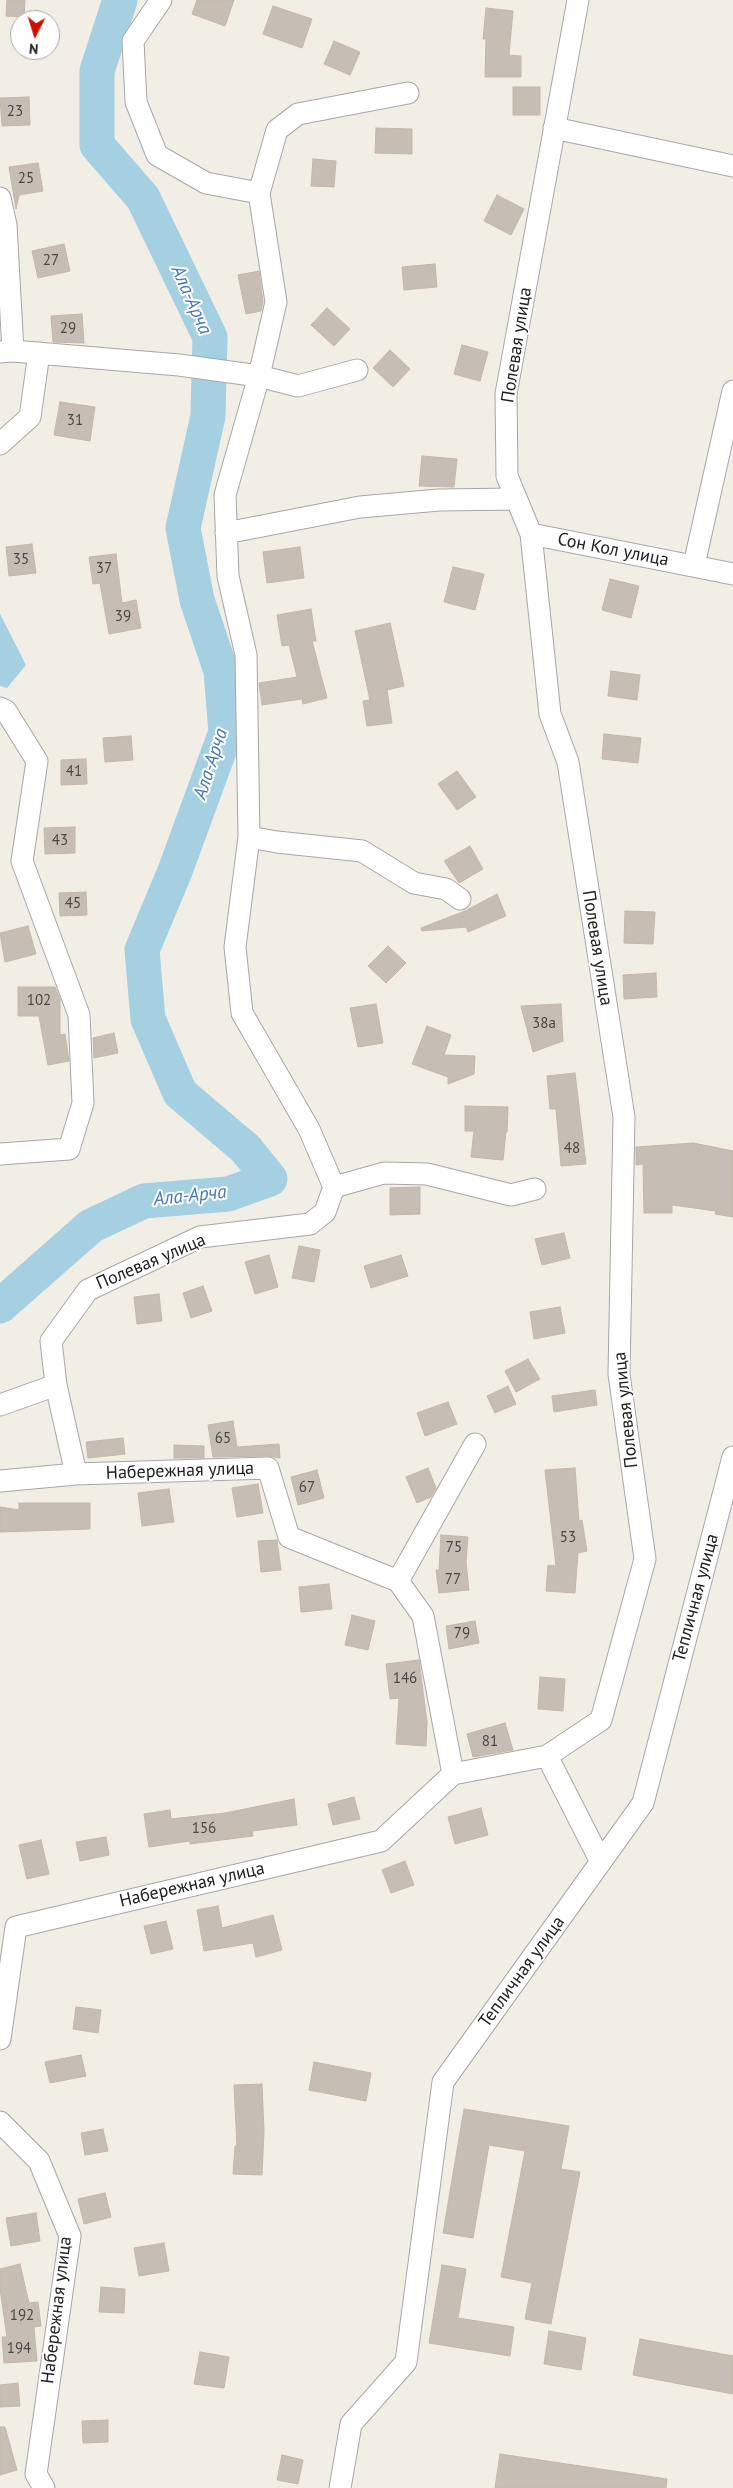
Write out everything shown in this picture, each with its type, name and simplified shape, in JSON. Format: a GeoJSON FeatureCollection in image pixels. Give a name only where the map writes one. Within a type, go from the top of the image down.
{"type":"FeatureCollection","features":[{"type":"Feature","properties":{"kind":"street"},"geometry":{"type":"LineString","coordinates":[[161,0],[133,41],[136,102],[157,155],[206,183],[260,193]]}},
{"type":"Feature","properties":{"kind":"street","name":"Полевая улица"},"geometry":{"type":"LineString","coordinates":[[547,1756],[601,1720],[645,1559],[619,1374],[624,1118],[568,762],[550,714],[531,534],[506,476],[506,394],[578,0]]}},
{"type":"Feature","properties":{"kind":"street"},"geometry":{"type":"LineString","coordinates":[[408,93],[298,114],[277,130],[260,193],[276,302],[259,376],[225,495],[228,576],[246,655],[249,836],[235,947],[242,1013],[309,1129],[334,1187],[384,1173],[428,1174],[511,1195],[535,1189]]}},
{"type":"Feature","properties":{"kind":"street"},"geometry":{"type":"LineString","coordinates":[[554,128],[733,166]]}},
{"type":"Feature","properties":{"kind":"street"},"geometry":{"type":"LineString","coordinates":[[0,198],[6,225],[7,352],[179,365],[259,376],[298,386],[357,370]]}},
{"type":"Feature","properties":{"kind":"street"},"geometry":{"type":"LineString","coordinates":[[0,444],[30,418],[38,353]]}},
{"type":"Feature","properties":{"kind":"street","name":"Сон Кол улица"},"geometry":{"type":"LineString","coordinates":[[694,565],[733,391]]}},
{"type":"Feature","properties":{"kind":"street"},"geometry":{"type":"LineString","coordinates":[[226,533],[360,507],[439,500],[516,499]]}},
{"type":"Feature","properties":{"kind":"street","name":"Сон Кол улица"},"geometry":{"type":"LineString","coordinates":[[531,534],[733,574]]}},
{"type":"Feature","properties":{"kind":"street"},"geometry":{"type":"LineString","coordinates":[[0,708],[6,711],[37,761],[22,861],[80,1015],[83,1103],[69,1149],[0,1154]]}},
{"type":"Feature","properties":{"kind":"street"},"geometry":{"type":"LineString","coordinates":[[249,836],[278,842],[362,851],[414,883],[446,889],[460,899]]}},
{"type":"Feature","properties":{"kind":"street","name":"Полевая улица"},"geometry":{"type":"LineString","coordinates":[[56,1385],[51,1340],[88,1290],[200,1237],[310,1224],[325,1212],[334,1187]]}},
{"type":"Feature","properties":{"kind":"street"},"geometry":{"type":"LineString","coordinates":[[0,1405],[56,1385],[76,1474]]}},
{"type":"Feature","properties":{"kind":"street"},"geometry":{"type":"LineString","coordinates":[[475,1444],[398,1581],[423,1616],[453,1774],[547,1756],[601,1862]]}},
{"type":"Feature","properties":{"kind":"street","name":"Тепличная улица"},"geometry":{"type":"LineString","coordinates":[[340,2488],[351,2424],[406,2362],[443,2082],[643,1803],[733,1457]]}},
{"type":"Feature","properties":{"kind":"street","name":"Набережная улица"},"geometry":{"type":"LineString","coordinates":[[0,1481],[76,1474],[268,1468],[289,1537],[398,1581]]}},
{"type":"Feature","properties":{"kind":"street","name":"Набережная улица"},"geometry":{"type":"LineString","coordinates":[[0,2039],[16,1926],[382,1841],[453,1774]]}},
{"type":"Feature","properties":{"kind":"street","name":"Набережная улица"},"geometry":{"type":"LineString","coordinates":[[0,2122],[39,2161],[70,2236],[36,2474],[44,2488]]}},
{"type":"Feature","properties":{"kind":"water"},"geometry":{"type":"Polygon","coordinates":[[[0,614],[26,665],[7,688],[0,686],[0,614]]]}},
{"type":"Feature","properties":{"kind":"building"},"geometry":{"type":"Polygon","coordinates":[[[7,0],[25,0],[24,10],[10,10],[10,16],[6,16],[7,0]]]}},
{"type":"Feature","properties":{"kind":"building"},"geometry":{"type":"Polygon","coordinates":[[[197,0],[234,0],[225,26],[192,14],[197,0]]]}},
{"type":"Feature","properties":{"kind":"building"},"geometry":{"type":"Polygon","coordinates":[[[273,6],[312,19],[302,48],[263,34],[273,6]]]}},
{"type":"Feature","properties":{"kind":"building"},"geometry":{"type":"Polygon","coordinates":[[[486,8],[513,11],[509,55],[521,56],[521,77],[485,77],[486,39],[483,39],[486,8]]]}},
{"type":"Feature","properties":{"kind":"building"},"geometry":{"type":"Polygon","coordinates":[[[334,41],[360,52],[350,75],[324,64],[334,41]]]}},
{"type":"Feature","properties":{"kind":"building"},"geometry":{"type":"Polygon","coordinates":[[[513,87],[540,87],[540,115],[513,115],[513,87]]]}},
{"type":"Feature","properties":{"kind":"building"},"geometry":{"type":"Polygon","coordinates":[[[29,97],[30,125],[2,126],[0,98],[29,97]]]}},
{"type":"Feature","properties":{"kind":"building"},"geometry":{"type":"Polygon","coordinates":[[[376,128],[412,129],[412,154],[375,153],[376,128]]]}},
{"type":"Feature","properties":{"kind":"building"},"geometry":{"type":"Polygon","coordinates":[[[313,159],[336,161],[334,187],[311,186],[313,159]]]}},
{"type":"Feature","properties":{"kind":"building"},"geometry":{"type":"Polygon","coordinates":[[[38,163],[43,191],[19,195],[16,209],[9,167],[38,163]]]}},
{"type":"Feature","properties":{"kind":"building"},"geometry":{"type":"Polygon","coordinates":[[[497,195],[524,209],[511,235],[484,221],[497,195]]]}},
{"type":"Feature","properties":{"kind":"building"},"geometry":{"type":"Polygon","coordinates":[[[64,244],[70,271],[38,278],[32,251],[64,244]]]}},
{"type":"Feature","properties":{"kind":"building"},"geometry":{"type":"Polygon","coordinates":[[[435,264],[437,287],[404,290],[402,267],[435,264]]]}},
{"type":"Feature","properties":{"kind":"building"},"geometry":{"type":"Polygon","coordinates":[[[259,271],[263,302],[261,311],[246,314],[238,275],[259,271]]]}},
{"type":"Feature","properties":{"kind":"building"},"geometry":{"type":"Polygon","coordinates":[[[327,308],[350,329],[334,346],[311,325],[327,308]]]}},
{"type":"Feature","properties":{"kind":"building"},"geometry":{"type":"Polygon","coordinates":[[[82,314],[84,343],[53,342],[51,316],[82,314]]]}},
{"type":"Feature","properties":{"kind":"building"},"geometry":{"type":"Polygon","coordinates":[[[462,345],[488,352],[480,381],[454,374],[462,345]]]}},
{"type":"Feature","properties":{"kind":"building"},"geometry":{"type":"Polygon","coordinates":[[[390,350],[410,369],[393,387],[373,368],[390,350]]]}},
{"type":"Feature","properties":{"kind":"building"},"geometry":{"type":"Polygon","coordinates":[[[60,402],[95,407],[90,441],[54,435],[60,402]]]}},
{"type":"Feature","properties":{"kind":"building"},"geometry":{"type":"Polygon","coordinates":[[[422,456],[457,459],[454,487],[419,486],[422,456]]]}},
{"type":"Feature","properties":{"kind":"building"},"geometry":{"type":"Polygon","coordinates":[[[32,544],[36,573],[9,576],[6,547],[32,544]]]}},
{"type":"Feature","properties":{"kind":"building"},"geometry":{"type":"Polygon","coordinates":[[[300,547],[304,578],[267,583],[263,552],[300,547]]]}},
{"type":"Feature","properties":{"kind":"building"},"geometry":{"type":"Polygon","coordinates":[[[116,554],[122,603],[136,600],[141,628],[109,634],[100,583],[93,584],[89,557],[116,554]]]}},
{"type":"Feature","properties":{"kind":"building"},"geometry":{"type":"Polygon","coordinates":[[[453,567],[484,574],[475,610],[444,602],[453,567]]]}},
{"type":"Feature","properties":{"kind":"building"},"geometry":{"type":"Polygon","coordinates":[[[610,579],[639,586],[631,618],[602,610],[610,579]]]}},
{"type":"Feature","properties":{"kind":"building"},"geometry":{"type":"Polygon","coordinates":[[[311,609],[316,641],[312,641],[327,698],[303,704],[302,699],[262,705],[259,683],[297,677],[289,645],[282,646],[277,615],[311,609]]]}},
{"type":"Feature","properties":{"kind":"building"},"geometry":{"type":"Polygon","coordinates":[[[390,623],[404,686],[387,690],[392,723],[367,726],[363,701],[370,700],[355,631],[390,623]]]}},
{"type":"Feature","properties":{"kind":"building"},"geometry":{"type":"Polygon","coordinates":[[[611,671],[640,675],[637,700],[608,696],[611,671]]]}},
{"type":"Feature","properties":{"kind":"building"},"geometry":{"type":"Polygon","coordinates":[[[604,734],[641,738],[638,763],[602,759],[604,734]]]}},
{"type":"Feature","properties":{"kind":"building"},"geometry":{"type":"Polygon","coordinates":[[[131,736],[133,760],[105,762],[103,738],[131,736]]]}},
{"type":"Feature","properties":{"kind":"building"},"geometry":{"type":"Polygon","coordinates":[[[86,759],[87,784],[61,785],[61,760],[86,759]]]}},
{"type":"Feature","properties":{"kind":"building"},"geometry":{"type":"Polygon","coordinates":[[[457,771],[476,797],[457,810],[438,784],[457,771]]]}},
{"type":"Feature","properties":{"kind":"building"},"geometry":{"type":"Polygon","coordinates":[[[75,827],[75,853],[45,854],[44,828],[75,827]]]}},
{"type":"Feature","properties":{"kind":"building"},"geometry":{"type":"Polygon","coordinates":[[[470,846],[483,869],[459,883],[444,861],[470,846]]]}},
{"type":"Feature","properties":{"kind":"building"},"geometry":{"type":"Polygon","coordinates":[[[86,892],[87,915],[60,916],[59,893],[86,892]]]}},
{"type":"Feature","properties":{"kind":"building"},"geometry":{"type":"Polygon","coordinates":[[[497,894],[506,916],[468,932],[466,927],[422,931],[421,928],[465,911],[497,894]]]}},
{"type":"Feature","properties":{"kind":"building"},"geometry":{"type":"Polygon","coordinates":[[[625,911],[655,912],[653,944],[624,943],[625,911]]]}},
{"type":"Feature","properties":{"kind":"building"},"geometry":{"type":"Polygon","coordinates":[[[28,926],[36,954],[5,962],[0,933],[28,926]]]}},
{"type":"Feature","properties":{"kind":"building"},"geometry":{"type":"Polygon","coordinates":[[[388,946],[406,963],[386,983],[368,966],[388,946]]]}},
{"type":"Feature","properties":{"kind":"building"},"geometry":{"type":"Polygon","coordinates":[[[656,973],[657,997],[624,999],[623,975],[656,973]]]}},
{"type":"Feature","properties":{"kind":"building"},"geometry":{"type":"Polygon","coordinates":[[[18,987],[55,987],[60,999],[60,1035],[65,1034],[69,1061],[48,1065],[39,1016],[18,1016],[18,987]]]}},
{"type":"Feature","properties":{"kind":"building"},"geometry":{"type":"Polygon","coordinates":[[[376,1004],[383,1043],[358,1047],[350,1008],[376,1004]]]}},
{"type":"Feature","properties":{"kind":"building"},"geometry":{"type":"Polygon","coordinates":[[[561,1004],[563,1041],[533,1052],[521,1006],[561,1004]]]}},
{"type":"Feature","properties":{"kind":"building"},"geometry":{"type":"Polygon","coordinates":[[[427,1026],[451,1035],[444,1055],[475,1056],[474,1074],[448,1084],[448,1077],[412,1064],[427,1026]]]}},
{"type":"Feature","properties":{"kind":"building"},"geometry":{"type":"Polygon","coordinates":[[[114,1033],[118,1053],[94,1058],[93,1038],[114,1033]]]}},
{"type":"Feature","properties":{"kind":"building"},"geometry":{"type":"Polygon","coordinates":[[[575,1073],[586,1164],[561,1166],[556,1109],[550,1109],[547,1076],[575,1073]]]}},
{"type":"Feature","properties":{"kind":"building"},"geometry":{"type":"Polygon","coordinates":[[[465,1106],[508,1107],[503,1160],[471,1157],[474,1131],[465,1131],[465,1106]]]}},
{"type":"Feature","properties":{"kind":"building"},"geometry":{"type":"Polygon","coordinates":[[[693,1143],[733,1151],[733,1217],[715,1214],[716,1211],[672,1205],[672,1213],[644,1213],[643,1164],[636,1165],[636,1147],[693,1143]]]}},
{"type":"Feature","properties":{"kind":"building"},"geometry":{"type":"Polygon","coordinates":[[[420,1187],[420,1214],[390,1215],[390,1188],[420,1187]]]}},
{"type":"Feature","properties":{"kind":"building"},"geometry":{"type":"Polygon","coordinates":[[[564,1233],[570,1258],[542,1265],[535,1239],[564,1233]]]}},
{"type":"Feature","properties":{"kind":"building"},"geometry":{"type":"Polygon","coordinates":[[[299,1246],[320,1250],[314,1282],[292,1278],[299,1246]]]}},
{"type":"Feature","properties":{"kind":"building"},"geometry":{"type":"Polygon","coordinates":[[[269,1255],[278,1287],[255,1294],[245,1262],[269,1255]]]}},
{"type":"Feature","properties":{"kind":"building"},"geometry":{"type":"Polygon","coordinates":[[[401,1255],[408,1276],[371,1288],[364,1266],[401,1255]]]}},
{"type":"Feature","properties":{"kind":"building"},"geometry":{"type":"Polygon","coordinates":[[[203,1286],[212,1311],[191,1318],[183,1293],[203,1286]]]}},
{"type":"Feature","properties":{"kind":"building"},"geometry":{"type":"Polygon","coordinates":[[[159,1294],[162,1321],[137,1324],[134,1297],[159,1294]]]}},
{"type":"Feature","properties":{"kind":"building"},"geometry":{"type":"Polygon","coordinates":[[[560,1307],[565,1333],[534,1339],[530,1312],[560,1307]]]}},
{"type":"Feature","properties":{"kind":"building"},"geometry":{"type":"Polygon","coordinates":[[[528,1359],[540,1379],[516,1392],[505,1371],[528,1359]]]}},
{"type":"Feature","properties":{"kind":"building"},"geometry":{"type":"Polygon","coordinates":[[[508,1386],[516,1404],[495,1413],[487,1396],[508,1386]]]}},
{"type":"Feature","properties":{"kind":"building"},"geometry":{"type":"Polygon","coordinates":[[[595,1390],[597,1405],[554,1412],[552,1396],[595,1390]]]}},
{"type":"Feature","properties":{"kind":"building"},"geometry":{"type":"Polygon","coordinates":[[[448,1402],[457,1424],[425,1436],[417,1413],[448,1402]]]}},
{"type":"Feature","properties":{"kind":"building"},"geometry":{"type":"Polygon","coordinates":[[[233,1421],[237,1447],[279,1444],[280,1458],[268,1456],[213,1457],[208,1425],[233,1421]]]}},
{"type":"Feature","properties":{"kind":"building"},"geometry":{"type":"Polygon","coordinates":[[[123,1438],[125,1454],[88,1458],[86,1442],[123,1438]]]}},
{"type":"Feature","properties":{"kind":"building"},"geometry":{"type":"Polygon","coordinates":[[[174,1445],[204,1446],[204,1458],[174,1458],[174,1445]]]}},
{"type":"Feature","properties":{"kind":"building"},"geometry":{"type":"Polygon","coordinates":[[[428,1468],[436,1488],[431,1497],[417,1503],[406,1477],[428,1468]]]}},
{"type":"Feature","properties":{"kind":"building"},"geometry":{"type":"Polygon","coordinates":[[[575,1468],[579,1521],[582,1520],[587,1551],[578,1553],[575,1593],[546,1591],[548,1565],[556,1566],[545,1470],[575,1468]]]}},
{"type":"Feature","properties":{"kind":"building"},"geometry":{"type":"Polygon","coordinates":[[[317,1470],[324,1498],[298,1505],[291,1477],[317,1470]]]}},
{"type":"Feature","properties":{"kind":"building"},"geometry":{"type":"Polygon","coordinates":[[[258,1484],[263,1513],[237,1517],[232,1488],[258,1484]]]}},
{"type":"Feature","properties":{"kind":"building"},"geometry":{"type":"Polygon","coordinates":[[[169,1489],[174,1522],[142,1526],[138,1493],[169,1489]]]}},
{"type":"Feature","properties":{"kind":"building"},"geometry":{"type":"Polygon","coordinates":[[[19,1503],[90,1503],[90,1529],[0,1532],[0,1507],[19,1510],[19,1503]]]}},
{"type":"Feature","properties":{"kind":"building"},"geometry":{"type":"Polygon","coordinates":[[[441,1535],[468,1537],[466,1562],[469,1590],[439,1593],[436,1570],[439,1570],[441,1535]]]}},
{"type":"Feature","properties":{"kind":"building"},"geometry":{"type":"Polygon","coordinates":[[[277,1540],[281,1570],[261,1572],[258,1541],[277,1540]]]}},
{"type":"Feature","properties":{"kind":"building"},"geometry":{"type":"Polygon","coordinates":[[[329,1584],[332,1609],[301,1612],[299,1587],[329,1584]]]}},
{"type":"Feature","properties":{"kind":"building"},"geometry":{"type":"Polygon","coordinates":[[[352,1615],[375,1621],[368,1650],[345,1645],[352,1615]]]}},
{"type":"Feature","properties":{"kind":"building"},"geometry":{"type":"Polygon","coordinates":[[[475,1621],[479,1643],[449,1649],[446,1626],[475,1621]]]}},
{"type":"Feature","properties":{"kind":"building"},"geometry":{"type":"Polygon","coordinates":[[[419,1660],[427,1722],[426,1746],[396,1744],[399,1698],[390,1699],[386,1664],[419,1660]]]}},
{"type":"Feature","properties":{"kind":"building"},"geometry":{"type":"Polygon","coordinates":[[[540,1677],[565,1679],[563,1711],[538,1709],[540,1677]]]}},
{"type":"Feature","properties":{"kind":"building"},"geometry":{"type":"Polygon","coordinates":[[[505,1723],[513,1750],[473,1757],[467,1734],[505,1723]]]}},
{"type":"Feature","properties":{"kind":"building"},"geometry":{"type":"Polygon","coordinates":[[[354,1797],[360,1819],[333,1825],[328,1804],[354,1797]]]}},
{"type":"Feature","properties":{"kind":"building"},"geometry":{"type":"Polygon","coordinates":[[[294,1799],[297,1825],[252,1831],[253,1836],[190,1844],[190,1841],[149,1847],[144,1814],[170,1810],[171,1819],[225,1813],[294,1799]]]}},
{"type":"Feature","properties":{"kind":"building"},"geometry":{"type":"Polygon","coordinates":[[[481,1808],[488,1835],[455,1844],[448,1817],[481,1808]]]}},
{"type":"Feature","properties":{"kind":"building"},"geometry":{"type":"Polygon","coordinates":[[[106,1837],[109,1855],[80,1861],[76,1842],[106,1837]]]}},
{"type":"Feature","properties":{"kind":"building"},"geometry":{"type":"Polygon","coordinates":[[[41,1840],[49,1874],[27,1879],[19,1845],[41,1840]]]}},
{"type":"Feature","properties":{"kind":"building"},"geometry":{"type":"Polygon","coordinates":[[[405,1861],[414,1885],[391,1893],[382,1870],[405,1861]]]}},
{"type":"Feature","properties":{"kind":"building"},"geometry":{"type":"Polygon","coordinates":[[[218,1906],[222,1928],[273,1915],[282,1950],[256,1957],[253,1943],[204,1951],[197,1910],[218,1906]]]}},
{"type":"Feature","properties":{"kind":"building"},"geometry":{"type":"Polygon","coordinates":[[[166,1921],[173,1949],[151,1954],[144,1926],[166,1921]]]}},
{"type":"Feature","properties":{"kind":"building"},"geometry":{"type":"Polygon","coordinates":[[[76,2007],[101,2010],[98,2033],[73,2029],[76,2007]]]}},
{"type":"Feature","properties":{"kind":"building"},"geometry":{"type":"Polygon","coordinates":[[[81,2055],[86,2076],[50,2083],[45,2062],[81,2055]]]}},
{"type":"Feature","properties":{"kind":"building"},"geometry":{"type":"Polygon","coordinates":[[[314,2062],[371,2073],[366,2101],[309,2090],[314,2062]]]}},
{"type":"Feature","properties":{"kind":"building"},"geometry":{"type":"Polygon","coordinates":[[[262,2084],[264,2131],[262,2175],[233,2174],[235,2146],[237,2146],[234,2085],[262,2084]]]}},
{"type":"Feature","properties":{"kind":"building"},"geometry":{"type":"Polygon","coordinates":[[[464,2109],[569,2126],[561,2169],[580,2172],[551,2324],[525,2319],[532,2283],[501,2277],[525,2151],[489,2145],[473,2238],[443,2233],[464,2109]]]}},
{"type":"Feature","properties":{"kind":"building"},"geometry":{"type":"Polygon","coordinates":[[[103,2129],[108,2151],[85,2155],[81,2133],[103,2129]]]}},
{"type":"Feature","properties":{"kind":"building"},"geometry":{"type":"Polygon","coordinates":[[[105,2193],[111,2217],[84,2224],[78,2199],[105,2193]]]}},
{"type":"Feature","properties":{"kind":"building"},"geometry":{"type":"Polygon","coordinates":[[[36,2213],[40,2241],[11,2246],[6,2218],[36,2213]]]}},
{"type":"Feature","properties":{"kind":"building"},"geometry":{"type":"Polygon","coordinates":[[[164,2243],[169,2271],[139,2276],[134,2248],[164,2243]]]}},
{"type":"Feature","properties":{"kind":"building"},"geometry":{"type":"Polygon","coordinates":[[[20,2264],[29,2303],[38,2302],[41,2326],[34,2327],[37,2361],[4,2363],[2,2337],[7,2337],[0,2289],[0,2269],[20,2264]]]}},
{"type":"Feature","properties":{"kind":"building"},"geometry":{"type":"Polygon","coordinates":[[[442,2265],[466,2269],[458,2318],[514,2327],[510,2356],[429,2343],[442,2265]]]}},
{"type":"Feature","properties":{"kind":"building"},"geometry":{"type":"Polygon","coordinates":[[[101,2287],[125,2289],[124,2313],[99,2312],[101,2287]]]}},
{"type":"Feature","properties":{"kind":"building"},"geometry":{"type":"Polygon","coordinates":[[[549,2331],[586,2338],[581,2370],[544,2364],[549,2331]]]}},
{"type":"Feature","properties":{"kind":"building"},"geometry":{"type":"Polygon","coordinates":[[[640,2339],[733,2356],[733,2394],[633,2375],[640,2339]]]}},
{"type":"Feature","properties":{"kind":"building"},"geometry":{"type":"Polygon","coordinates":[[[200,2352],[229,2357],[224,2388],[194,2384],[200,2352]]]}},
{"type":"Feature","properties":{"kind":"building"},"geometry":{"type":"Polygon","coordinates":[[[18,2383],[20,2406],[0,2407],[0,2385],[18,2383]]]}},
{"type":"Feature","properties":{"kind":"building"},"geometry":{"type":"Polygon","coordinates":[[[108,2420],[108,2442],[83,2443],[82,2421],[108,2420]]]}},
{"type":"Feature","properties":{"kind":"building"},"geometry":{"type":"Polygon","coordinates":[[[0,2427],[5,2427],[17,2470],[0,2475],[0,2427]]]}},
{"type":"Feature","properties":{"kind":"building"},"geometry":{"type":"Polygon","coordinates":[[[500,2454],[667,2479],[666,2488],[495,2488],[500,2454]]]}},
{"type":"Feature","properties":{"kind":"building"},"geometry":{"type":"Polygon","coordinates":[[[282,2455],[303,2460],[298,2484],[277,2480],[282,2455]]]}},
{"type":"Feature","properties":{"kind":"waterway","name":"Ала-Арча"},"geometry":{"type":"LineString","coordinates":[[0,1306],[91,1226],[144,1201],[228,1194],[270,1179],[246,1149],[180,1093],[148,1019],[142,950],[175,871],[226,732],[221,671],[197,600],[183,528],[208,416],[210,337],[143,198],[97,145],[97,71],[120,0]]}}]}
